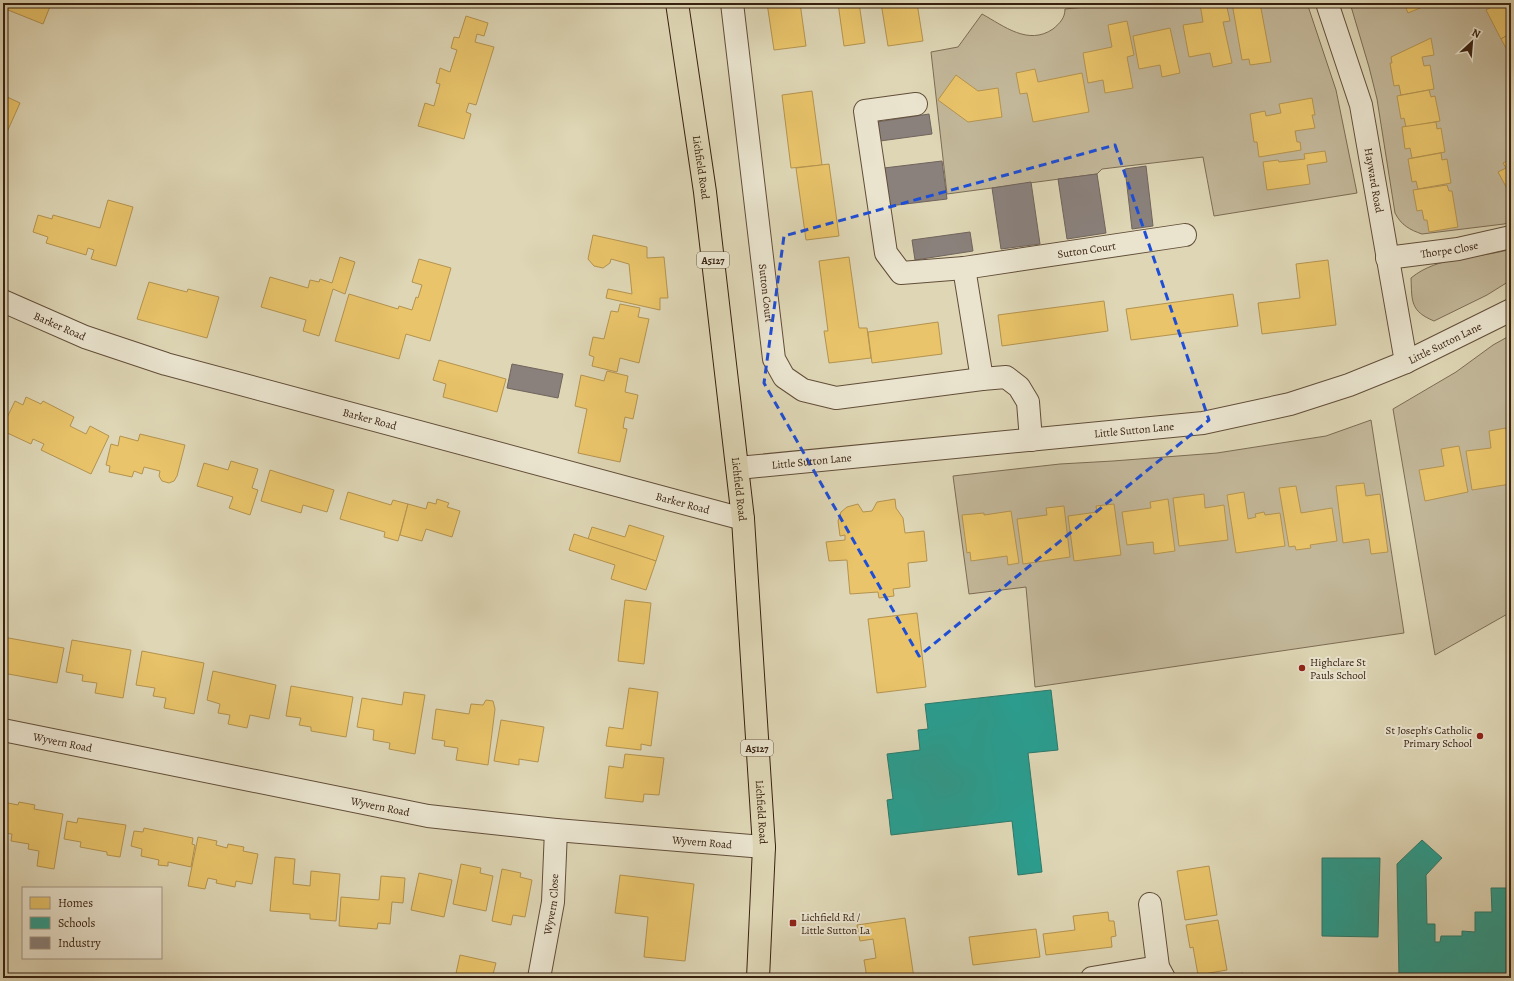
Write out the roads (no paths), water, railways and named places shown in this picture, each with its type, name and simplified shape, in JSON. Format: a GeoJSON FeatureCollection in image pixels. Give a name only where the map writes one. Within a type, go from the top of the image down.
{"type":"FeatureCollection","features":[{"type":"Feature","properties":{"kind":"main road","name":"Lichfield Road"},"geometry":{"type":"LineString","coordinates":[[677,3],[705,192],[743,519],[764,847],[758,978]]}},
{"type":"Feature","properties":{"kind":"street","name":"Sutton Court"},"geometry":{"type":"LineString","coordinates":[[732,3],[774,359],[784,377],[803,390],[836,398],[982,379],[1006,378],[1019,387],[1028,402],[1031,440]]}},
{"type":"Feature","properties":{"kind":"street","name":"Hayward Road"},"geometry":{"type":"LineString","coordinates":[[1327,3],[1360,105],[1386,258],[1406,362]]}},
{"type":"Feature","properties":{"kind":"street","name":"Sutton Court"},"geometry":{"type":"LineString","coordinates":[[916,104],[865,111],[886,253],[901,273],[964,268],[1184,235]]}},
{"type":"Feature","properties":{"kind":"street","name":"Thorpe Close"},"geometry":{"type":"LineString","coordinates":[[1386,258],[1458,249],[1511,237]]}},
{"type":"Feature","properties":{"kind":"street"},"geometry":{"type":"LineString","coordinates":[[964,268],[982,379]]}},
{"type":"Feature","properties":{"kind":"street","name":"Barker Road"},"geometry":{"type":"LineString","coordinates":[[3,301],[85,337],[166,364],[743,519]]}},
{"type":"Feature","properties":{"kind":"street","name":"Little Sutton Lane"},"geometry":{"type":"LineString","coordinates":[[738,468],[1203,423],[1290,404],[1349,385],[1406,362],[1511,310]]}},
{"type":"Feature","properties":{"kind":"street","name":"Wyvern Road"},"geometry":{"type":"LineString","coordinates":[[3,730],[428,816],[556,830],[764,847]]}},
{"type":"Feature","properties":{"kind":"street","name":"Wyvern Close"},"geometry":{"type":"LineString","coordinates":[[539,978],[553,902],[556,830]]}},
{"type":"Feature","properties":{"kind":"street"},"geometry":{"type":"LineString","coordinates":[[1092,978],[1161,972],[1150,904]]}},
{"type":"Feature","properties":{"kind":"place","name":"Highclare St Pauls School"},"geometry":{"type":"Point","coordinates":[1302,668]}},
{"type":"Feature","properties":{"kind":"place","name":"St Joseph's Catholic Primary School"},"geometry":{"type":"Point","coordinates":[1480,736]}},
{"type":"Feature","properties":{"kind":"place","name":"Lichfield Rd / Little Sutton La"},"geometry":{"type":"Point","coordinates":[793,923]}}]}
